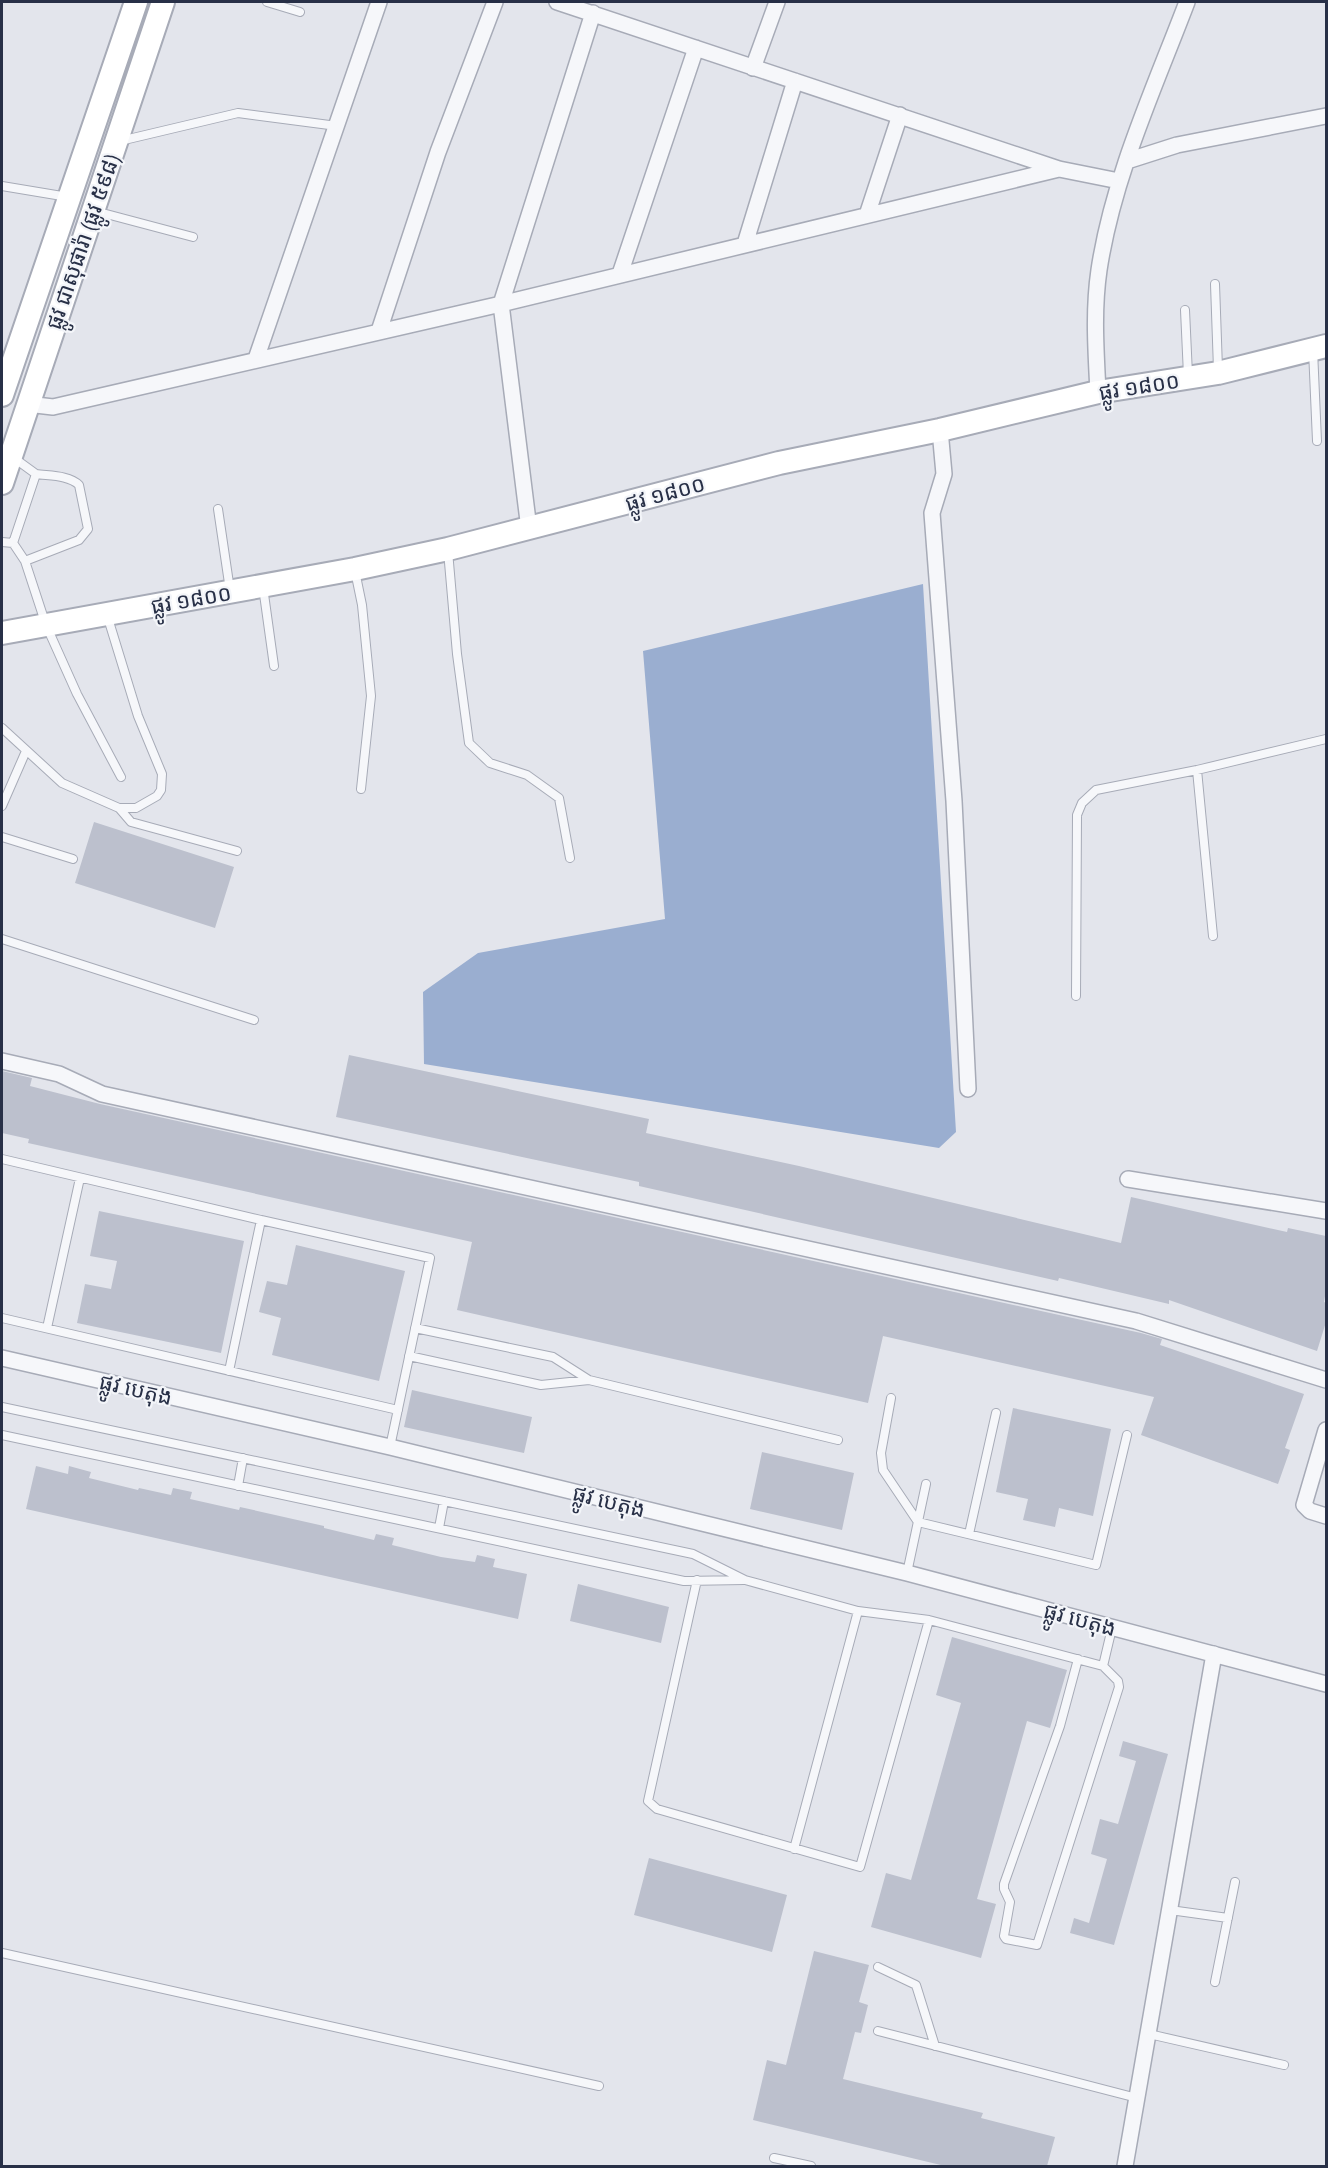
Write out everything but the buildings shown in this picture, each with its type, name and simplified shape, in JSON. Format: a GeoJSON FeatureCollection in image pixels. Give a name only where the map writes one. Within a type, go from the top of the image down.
{"type":"FeatureCollection","features":[{"type":"Feature","properties":{"kind":"street","name":"ផ្លូវ ជាសុផារ៉ា (ផ្លូវ ៥៩៨)"},"geometry":{"type":"LineString","coordinates":[[2,395],[136,2]]}},
{"type":"Feature","properties":{"kind":"street","name":"ផ្លូវ ជាសុផារ៉ា (ផ្លូវ ៥៩៨)"},"geometry":{"type":"LineString","coordinates":[[2,483],[163,2]]}},
{"type":"Feature","properties":{"kind":"street"},"geometry":{"type":"LineString","coordinates":[[256,359],[379,2]]}},
{"type":"Feature","properties":{"kind":"street"},"geometry":{"type":"LineString","coordinates":[[379,331],[438,152],[495,2]]}},
{"type":"Feature","properties":{"kind":"street"},"geometry":{"type":"LineString","coordinates":[[557,2],[575,4],[593,13],[753,68],[1059,169],[1119,181]]}},
{"type":"Feature","properties":{"kind":"street"},"geometry":{"type":"LineString","coordinates":[[753,68],[777,2]]}},
{"type":"Feature","properties":{"kind":"street"},"geometry":{"type":"LineString","coordinates":[[1098,392],[1094,326],[1099,269],[1119,181],[1187,2]]}},
{"type":"Feature","properties":{"kind":"street"},"geometry":{"type":"LineString","coordinates":[[529,529],[501,304],[593,13]]}},
{"type":"Feature","properties":{"kind":"street"},"geometry":{"type":"LineString","coordinates":[[620,274],[696,48]]}},
{"type":"Feature","properties":{"kind":"street"},"geometry":{"type":"LineString","coordinates":[[745,244],[795,81]]}},
{"type":"Feature","properties":{"kind":"street"},"geometry":{"type":"LineString","coordinates":[[867,215],[900,115]]}},
{"type":"Feature","properties":{"kind":"street"},"geometry":{"type":"LineString","coordinates":[[1127,161],[1177,145],[1326,116]]}},
{"type":"Feature","properties":{"kind":"street"},"geometry":{"type":"LineString","coordinates":[[27,404],[53,407],[501,304],[1059,169]]}},
{"type":"Feature","properties":{"kind":"street","name":"ផ្លូវ ១៨០០"},"geometry":{"type":"LineString","coordinates":[[2,633],[355,569],[448,549],[779,464],[940,430],[1098,392],[1218,373],[1320,347]]}},
{"type":"Feature","properties":{"kind":"street"},"geometry":{"type":"LineString","coordinates":[[940,430],[944,474],[932,513],[954,801],[968,1089]]}},
{"type":"Feature","properties":{"kind":"street"},"geometry":{"type":"LineString","coordinates":[[2,1061],[59,1074],[102,1094],[1136,1321],[1326,1380]]}},
{"type":"Feature","properties":{"kind":"street"},"geometry":{"type":"LineString","coordinates":[[1128,1179],[1326,1211]]}},
{"type":"Feature","properties":{"kind":"street","name":"ផ្លូវ បេតុង"},"geometry":{"type":"LineString","coordinates":[[2,1358],[390,1447],[907,1573],[1326,1684]]}},
{"type":"Feature","properties":{"kind":"street"},"geometry":{"type":"LineString","coordinates":[[1326,1430],[1304,1504],[1310,1511],[1326,1516]]}},
{"type":"Feature","properties":{"kind":"street"},"geometry":{"type":"LineString","coordinates":[[1125,2166],[1214,1654]]}},
{"type":"Feature","properties":{"kind":"lane"},"geometry":{"type":"LineString","coordinates":[[267,2],[300,12]]}},
{"type":"Feature","properties":{"kind":"lane"},"geometry":{"type":"LineString","coordinates":[[115,143],[238,113],[337,126]]}},
{"type":"Feature","properties":{"kind":"lane"},"geometry":{"type":"LineString","coordinates":[[2,186],[69,197]]}},
{"type":"Feature","properties":{"kind":"lane"},"geometry":{"type":"LineString","coordinates":[[93,211],[193,237]]}},
{"type":"Feature","properties":{"kind":"lane"},"geometry":{"type":"LineString","coordinates":[[1215,284],[1218,373]]}},
{"type":"Feature","properties":{"kind":"lane"},"geometry":{"type":"LineString","coordinates":[[1185,310],[1188,378]]}},
{"type":"Feature","properties":{"kind":"lane"},"geometry":{"type":"LineString","coordinates":[[1317,441],[1320,347]]}},
{"type":"Feature","properties":{"kind":"lane"},"geometry":{"type":"LineString","coordinates":[[11,456],[36,474],[76,482],[79,485],[88,529],[79,540],[25,561]]}},
{"type":"Feature","properties":{"kind":"lane"},"geometry":{"type":"LineString","coordinates":[[13,543],[36,474]]}},
{"type":"Feature","properties":{"kind":"lane"},"geometry":{"type":"LineString","coordinates":[[218,508],[230,592]]}},
{"type":"Feature","properties":{"kind":"lane"},"geometry":{"type":"LineString","coordinates":[[2,542],[13,543]]}},
{"type":"Feature","properties":{"kind":"lane"},"geometry":{"type":"LineString","coordinates":[[13,543],[25,561],[46,625],[77,694],[121,777]]}},
{"type":"Feature","properties":{"kind":"lane"},"geometry":{"type":"LineString","coordinates":[[448,549],[457,654],[469,743],[490,763],[527,775],[559,798],[570,858]]}},
{"type":"Feature","properties":{"kind":"lane"},"geometry":{"type":"LineString","coordinates":[[355,569],[362,605],[371,696],[361,789]]}},
{"type":"Feature","properties":{"kind":"lane"},"geometry":{"type":"LineString","coordinates":[[263,585],[274,666]]}},
{"type":"Feature","properties":{"kind":"lane"},"geometry":{"type":"LineString","coordinates":[[2,728],[62,783],[119,808],[136,808],[150,801],[161,790],[162,774],[138,716],[106,614]]}},
{"type":"Feature","properties":{"kind":"lane"},"geometry":{"type":"LineString","coordinates":[[1076,996],[1077,815],[1082,803],[1096,790],[1197,770],[1326,739]]}},
{"type":"Feature","properties":{"kind":"lane"},"geometry":{"type":"LineString","coordinates":[[2,806],[26,751]]}},
{"type":"Feature","properties":{"kind":"lane"},"geometry":{"type":"LineString","coordinates":[[1197,770],[1213,936]]}},
{"type":"Feature","properties":{"kind":"lane"},"geometry":{"type":"LineString","coordinates":[[119,808],[131,822],[237,851]]}},
{"type":"Feature","properties":{"kind":"lane"},"geometry":{"type":"LineString","coordinates":[[2,837],[73,860]]}},
{"type":"Feature","properties":{"kind":"lane"},"geometry":{"type":"LineString","coordinates":[[2,939],[254,1020]]}},
{"type":"Feature","properties":{"kind":"lane"},"geometry":{"type":"LineString","coordinates":[[2,1159],[430,1258],[390,1447]]}},
{"type":"Feature","properties":{"kind":"lane"},"geometry":{"type":"LineString","coordinates":[[47,1328],[80,1178]]}},
{"type":"Feature","properties":{"kind":"lane"},"geometry":{"type":"LineString","coordinates":[[229,1371],[261,1220]]}},
{"type":"Feature","properties":{"kind":"lane"},"geometry":{"type":"LineString","coordinates":[[2,1318],[398,1410]]}},
{"type":"Feature","properties":{"kind":"lane"},"geometry":{"type":"LineString","coordinates":[[415,1328],[553,1357],[589,1380],[838,1440]]}},
{"type":"Feature","properties":{"kind":"lane"},"geometry":{"type":"LineString","coordinates":[[409,1356],[541,1385],[589,1380]]}},
{"type":"Feature","properties":{"kind":"lane"},"geometry":{"type":"LineString","coordinates":[[891,1398],[881,1453],[882,1470],[918,1522],[1096,1565],[1127,1435]]}},
{"type":"Feature","properties":{"kind":"lane"},"geometry":{"type":"LineString","coordinates":[[2,1407],[693,1554],[745,1580],[858,1611],[929,1620],[1078,1659],[1103,1666],[1118,1682],[1119,1687],[1037,1945],[1006,1939],[1004,1936],[1010,1902],[1004,1884],[1060,1726],[1078,1659]]}},
{"type":"Feature","properties":{"kind":"lane"},"geometry":{"type":"LineString","coordinates":[[969,1534],[996,1413]]}},
{"type":"Feature","properties":{"kind":"lane"},"geometry":{"type":"LineString","coordinates":[[2,1435],[684,1581],[745,1580]]}},
{"type":"Feature","properties":{"kind":"lane"},"geometry":{"type":"LineString","coordinates":[[238,1486],[243,1458]]}},
{"type":"Feature","properties":{"kind":"lane"},"geometry":{"type":"LineString","coordinates":[[907,1573],[926,1484]]}},
{"type":"Feature","properties":{"kind":"lane"},"geometry":{"type":"LineString","coordinates":[[439,1528],[444,1501]]}},
{"type":"Feature","properties":{"kind":"lane"},"geometry":{"type":"LineString","coordinates":[[697,1580],[648,1801],[657,1809],[860,1867],[929,1620]]}},
{"type":"Feature","properties":{"kind":"lane"},"geometry":{"type":"LineString","coordinates":[[794,1850],[858,1611]]}},
{"type":"Feature","properties":{"kind":"lane"},"geometry":{"type":"LineString","coordinates":[[1103,1666],[1112,1628]]}},
{"type":"Feature","properties":{"kind":"lane"},"geometry":{"type":"LineString","coordinates":[[1215,1982],[1235,1882]]}},
{"type":"Feature","properties":{"kind":"lane"},"geometry":{"type":"LineString","coordinates":[[1170,1910],[1228,1918]]}},
{"type":"Feature","properties":{"kind":"lane"},"geometry":{"type":"LineString","coordinates":[[2,1953],[599,2086]]}},
{"type":"Feature","properties":{"kind":"lane"},"geometry":{"type":"LineString","coordinates":[[878,1967],[916,1985],[935,2046]]}},
{"type":"Feature","properties":{"kind":"lane"},"geometry":{"type":"LineString","coordinates":[[878,2031],[1137,2098]]}},
{"type":"Feature","properties":{"kind":"lane"},"geometry":{"type":"LineString","coordinates":[[1149,2034],[1284,2065]]}},
{"type":"Feature","properties":{"kind":"lane"},"geometry":{"type":"LineString","coordinates":[[774,2158],[811,2166]]}},
{"type":"Feature","properties":{"kind":"water"},"geometry":{"type":"Polygon","coordinates":[[[923,584],[956,1132],[939,1148],[424,1064],[423,992],[478,953],[665,919],[643,651],[923,584]]]}}]}
